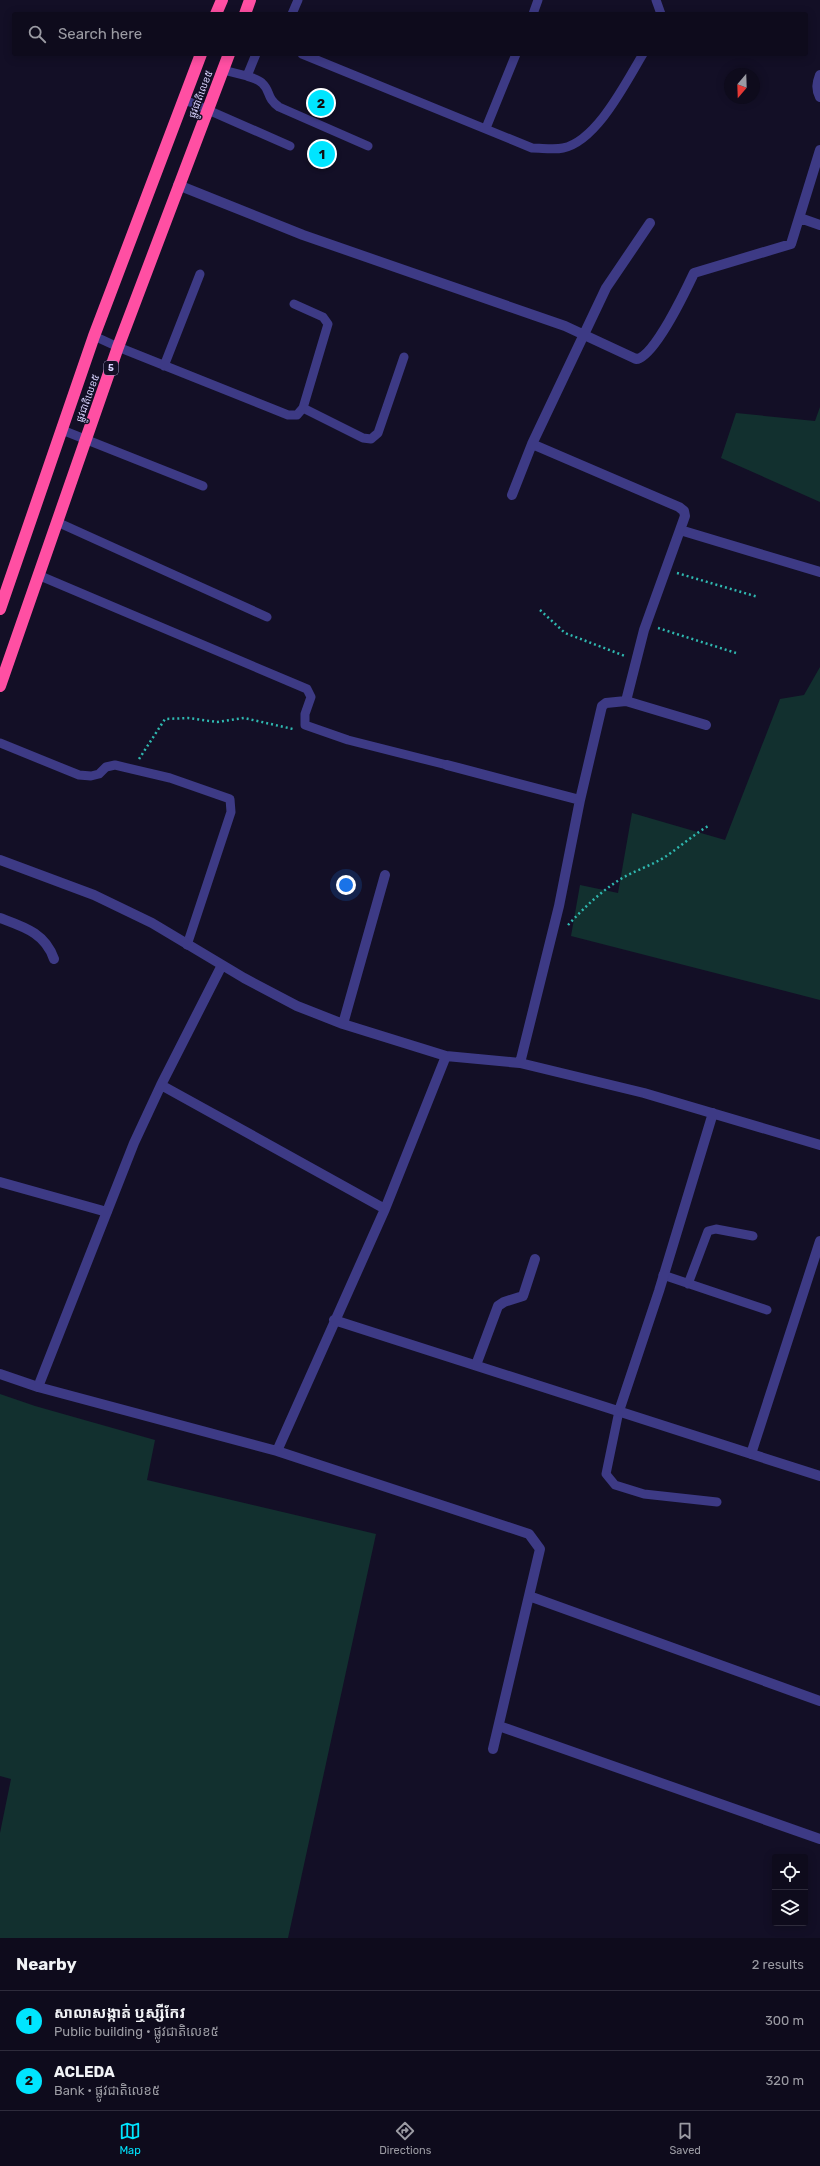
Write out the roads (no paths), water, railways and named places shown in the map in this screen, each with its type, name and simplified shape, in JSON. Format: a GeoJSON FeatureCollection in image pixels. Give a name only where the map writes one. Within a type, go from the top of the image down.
{"type":"FeatureCollection","features":[{"type":"Feature","properties":{"kind":"highway"},"geometry":{"type":"LineString","coordinates":[[217,12],[222,0]]}},
{"type":"Feature","properties":{"kind":"highway"},"geometry":{"type":"LineString","coordinates":[[245,12],[250,0]]}},
{"type":"Feature","properties":{"kind":"highway","name":"ផ្លូវជាតិលេខ៥"},"geometry":{"type":"LineString","coordinates":[[0,609],[94,336],[200,56]]}},
{"type":"Feature","properties":{"kind":"highway","name":"ផ្លូវជាតិលេខ៥"},"geometry":{"type":"LineString","coordinates":[[0,686],[118,347],[178,185],[228,56]]}},
{"type":"Feature","properties":{"kind":"street"},"geometry":{"type":"LineString","coordinates":[[820,75],[817,84],[817,91],[820,97]]}},
{"type":"Feature","properties":{"kind":"street"},"geometry":{"type":"LineString","coordinates":[[178,185],[303,235],[584,334],[632,357],[640,359],[645,356],[666,328],[694,273],[791,244],[817,174],[820,150]]}},
{"type":"Feature","properties":{"kind":"street"},"geometry":{"type":"LineString","coordinates":[[800,218],[820,225]]}},
{"type":"Feature","properties":{"kind":"street"},"geometry":{"type":"LineString","coordinates":[[512,495],[532,444],[606,288],[650,223]]}},
{"type":"Feature","properties":{"kind":"street"},"geometry":{"type":"LineString","coordinates":[[532,444],[679,507],[684,514],[680,530],[665,569],[647,624],[626,701]]}},
{"type":"Feature","properties":{"kind":"street"},"geometry":{"type":"LineString","coordinates":[[680,530],[820,572]]}},
{"type":"Feature","properties":{"kind":"street"},"geometry":{"type":"LineString","coordinates":[[520,1063],[559,906],[580,800],[602,706],[606,702],[626,701],[706,725]]}},
{"type":"Feature","properties":{"kind":"street"},"geometry":{"type":"LineString","coordinates":[[447,765],[580,800]]}},
{"type":"Feature","properties":{"kind":"street"},"geometry":{"type":"LineString","coordinates":[[0,860],[94,895],[152,923],[187,945],[297,1006],[343,1024],[446,1056],[520,1063],[644,1093],[820,1145]]}},
{"type":"Feature","properties":{"kind":"street"},"geometry":{"type":"LineString","coordinates":[[343,1024],[385,875]]}},
{"type":"Feature","properties":{"kind":"street"},"geometry":{"type":"LineString","coordinates":[[0,918],[31,930],[40,936],[50,949],[54,959]]}},
{"type":"Feature","properties":{"kind":"street"},"geometry":{"type":"LineString","coordinates":[[38,1387],[134,1143],[161,1085],[222,965]]}},
{"type":"Feature","properties":{"kind":"street"},"geometry":{"type":"LineString","coordinates":[[277,1451],[334,1320],[385,1209],[446,1056]]}},
{"type":"Feature","properties":{"kind":"street"},"geometry":{"type":"LineString","coordinates":[[161,1085],[385,1209]]}},
{"type":"Feature","properties":{"kind":"street"},"geometry":{"type":"LineString","coordinates":[[619,1411],[713,1113]]}},
{"type":"Feature","properties":{"kind":"street"},"geometry":{"type":"LineString","coordinates":[[0,1182],[107,1212]]}},
{"type":"Feature","properties":{"kind":"street"},"geometry":{"type":"LineString","coordinates":[[751,1454],[820,1241]]}},
{"type":"Feature","properties":{"kind":"street"},"geometry":{"type":"LineString","coordinates":[[476,1365],[498,1306],[504,1302],[523,1296],[535,1260]]}},
{"type":"Feature","properties":{"kind":"street"},"geometry":{"type":"LineString","coordinates":[[334,1320],[820,1476]]}},
{"type":"Feature","properties":{"kind":"street"},"geometry":{"type":"LineString","coordinates":[[0,1374],[38,1387],[277,1451],[529,1534],[540,1550],[493,1749]]}},
{"type":"Feature","properties":{"kind":"street"},"geometry":{"type":"LineString","coordinates":[[529,1596],[820,1701]]}},
{"type":"Feature","properties":{"kind":"street"},"geometry":{"type":"LineString","coordinates":[[499,1726],[820,1839]]}},
{"type":"Feature","properties":{"kind":"lane"},"geometry":{"type":"LineString","coordinates":[[293,12],[298,0]]}},
{"type":"Feature","properties":{"kind":"lane"},"geometry":{"type":"LineString","coordinates":[[534,12],[538,0]]}},
{"type":"Feature","properties":{"kind":"lane"},"geometry":{"type":"LineString","coordinates":[[656,0],[660,12]]}},
{"type":"Feature","properties":{"kind":"lane"},"geometry":{"type":"LineString","coordinates":[[247,76],[255,56]]}},
{"type":"Feature","properties":{"kind":"lane"},"geometry":{"type":"LineString","coordinates":[[307,56],[532,148],[563,148],[591,133],[607,111],[642,56]]}},
{"type":"Feature","properties":{"kind":"lane"},"geometry":{"type":"LineString","coordinates":[[486,128],[515,56]]}},
{"type":"Feature","properties":{"kind":"lane"},"geometry":{"type":"LineString","coordinates":[[223,70],[247,76],[261,82],[265,87],[270,100],[279,107],[368,146]]}},
{"type":"Feature","properties":{"kind":"lane"},"geometry":{"type":"LineString","coordinates":[[183,99],[290,146]]}},
{"type":"Feature","properties":{"kind":"lane"},"geometry":{"type":"LineString","coordinates":[[164,366],[200,274]]}},
{"type":"Feature","properties":{"kind":"lane"},"geometry":{"type":"LineString","coordinates":[[94,336],[164,366],[288,415],[297,415],[303,408],[328,324],[323,317],[294,304]]}},
{"type":"Feature","properties":{"kind":"lane"},"geometry":{"type":"LineString","coordinates":[[303,408],[363,438],[371,439],[378,433],[404,357]]}},
{"type":"Feature","properties":{"kind":"lane"},"geometry":{"type":"LineString","coordinates":[[62,430],[203,486]]}},
{"type":"Feature","properties":{"kind":"lane"},"geometry":{"type":"LineString","coordinates":[[56,522],[267,617]]}},
{"type":"Feature","properties":{"kind":"lane"},"geometry":{"type":"LineString","coordinates":[[38,575],[307,689],[311,697],[306,714],[305,725],[348,740],[447,765]]}},
{"type":"Feature","properties":{"kind":"lane"},"geometry":{"type":"LineString","coordinates":[[0,743],[79,775],[92,776],[99,774],[106,767],[115,765],[204,788],[230,800],[231,812],[187,945]]}},
{"type":"Feature","properties":{"kind":"lane"},"geometry":{"type":"LineString","coordinates":[[688,1284],[708,1231],[716,1229],[753,1236]]}},
{"type":"Feature","properties":{"kind":"lane"},"geometry":{"type":"LineString","coordinates":[[663,1275],[767,1310]]}},
{"type":"Feature","properties":{"kind":"lane"},"geometry":{"type":"LineString","coordinates":[[619,1411],[606,1474],[615,1485],[644,1494],[717,1502]]}},
{"type":"Feature","properties":{"kind":"place","name":"ACLEDA"},"geometry":{"type":"Point","coordinates":[321,103]}},
{"type":"Feature","properties":{"kind":"place","name":"សាលាសង្កាត់ ឬស្សីកែវ"},"geometry":{"type":"Point","coordinates":[322,154]}}]}
